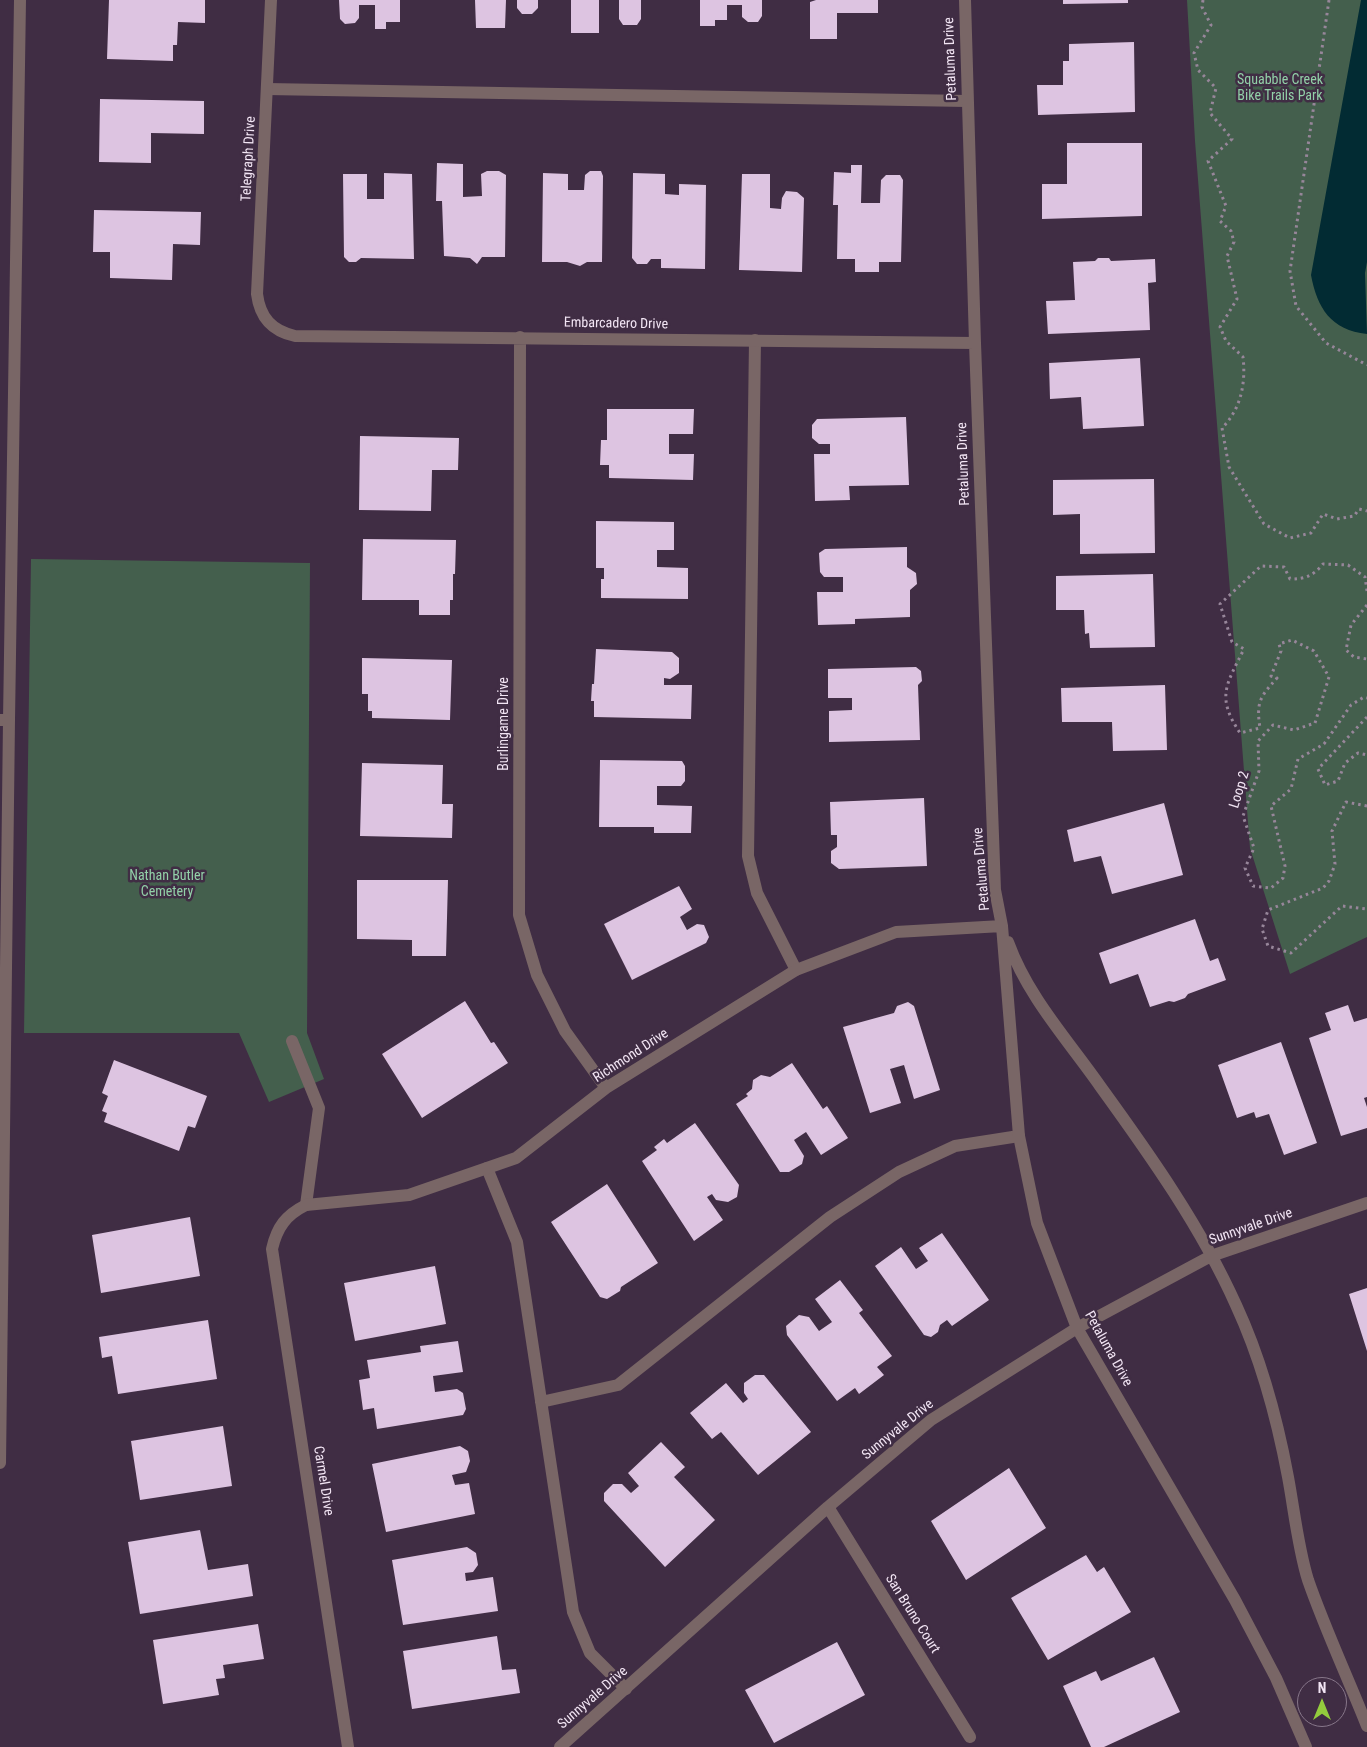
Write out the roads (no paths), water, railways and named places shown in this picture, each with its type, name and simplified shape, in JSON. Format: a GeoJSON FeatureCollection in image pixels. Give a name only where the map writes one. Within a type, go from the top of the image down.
{"type":"FeatureCollection","features":[{"type":"Feature","properties":{"kind":"street"},"geometry":{"type":"LineString","coordinates":[[0,1463],[5,720],[20,0]]}},
{"type":"Feature","properties":{"kind":"street","name":"Telegraph Drive"},"geometry":{"type":"LineString","coordinates":[[263,317],[258,306],[257,294],[271,0]]}},
{"type":"Feature","properties":{"kind":"street","name":"Petaluma Drive"},"geometry":{"type":"LineString","coordinates":[[965,0],[975,343],[995,890],[1002,926],[1020,1136],[1037,1223],[1077,1328],[1235,1600],[1276,1678],[1306,1747]]}},
{"type":"Feature","properties":{"kind":"street"},"geometry":{"type":"LineString","coordinates":[[267,89],[968,102]]}},
{"type":"Feature","properties":{"kind":"street","name":"Embarcadero Drive"},"geometry":{"type":"LineString","coordinates":[[263,317],[282,333],[295,336],[975,343]]}},
{"type":"Feature","properties":{"kind":"street","name":"Burlingame Drive"},"geometry":{"type":"LineString","coordinates":[[520,337],[519,915],[537,975],[565,1031],[606,1088]]}},
{"type":"Feature","properties":{"kind":"street"},"geometry":{"type":"LineString","coordinates":[[754,340],[748,856],[757,893],[796,970]]}},
{"type":"Feature","properties":{"kind":"street","name":"Petaluma Drive"},"geometry":{"type":"LineString","coordinates":[[1002,926],[1016,964],[1050,1020],[1099,1084],[1164,1177],[1211,1256],[1236,1305],[1266,1383],[1286,1465],[1308,1578],[1367,1726]]}},
{"type":"Feature","properties":{"kind":"street","name":"Richmond Drive"},"geometry":{"type":"LineString","coordinates":[[283,1222],[293,1212],[306,1205],[320,1202],[409,1195],[516,1158],[606,1088],[796,970],[896,932],[1002,926]]}},
{"type":"Feature","properties":{"kind":"street"},"geometry":{"type":"LineString","coordinates":[[292,1041],[319,1108],[306,1205]]}},
{"type":"Feature","properties":{"kind":"street"},"geometry":{"type":"LineString","coordinates":[[541,1402],[618,1385],[830,1217],[899,1172],[955,1146],[1020,1136]]}},
{"type":"Feature","properties":{"kind":"street"},"geometry":{"type":"LineString","coordinates":[[486,1168],[518,1242],[573,1612],[590,1653],[626,1689]]}},
{"type":"Feature","properties":{"kind":"street","name":"Sunnyvale Drive"},"geometry":{"type":"LineString","coordinates":[[560,1747],[828,1507],[931,1420],[1077,1328],[1211,1256],[1367,1203]]}},
{"type":"Feature","properties":{"kind":"street","name":"Carmel Drive"},"geometry":{"type":"LineString","coordinates":[[283,1222],[275,1235],[272,1249],[348,1747]]}},
{"type":"Feature","properties":{"kind":"street","name":"San Bruno Court"},"geometry":{"type":"LineString","coordinates":[[828,1507],[970,1737]]}},
{"type":"Feature","properties":{"kind":"park label","name":"Squabble Creek Bike Trails Park"},"geometry":{"type":"Point","coordinates":[1280,88]}},
{"type":"Feature","properties":{"kind":"park label","name":"Nathan Butler Cemetery"},"geometry":{"type":"Point","coordinates":[167,884]}}]}
